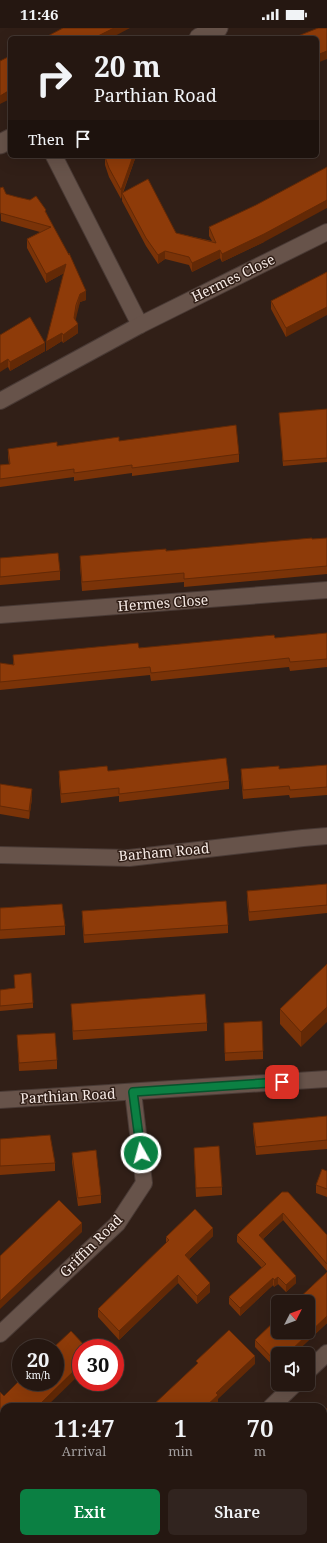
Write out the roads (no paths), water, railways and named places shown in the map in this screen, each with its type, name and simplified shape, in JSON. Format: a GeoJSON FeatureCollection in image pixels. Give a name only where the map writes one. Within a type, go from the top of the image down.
{"type":"FeatureCollection","features":[{"type":"Feature","properties":{"kind":"street"},"geometry":{"type":"LineString","coordinates":[[203,36],[218,28]]}},
{"type":"Feature","properties":{"kind":"street"},"geometry":{"type":"LineString","coordinates":[[55,158],[140,325]]}},
{"type":"Feature","properties":{"kind":"street","name":"Hermes Close"},"geometry":{"type":"LineString","coordinates":[[0,401],[140,325],[327,232]]}},
{"type":"Feature","properties":{"kind":"street","name":"Hermes Close"},"geometry":{"type":"LineString","coordinates":[[0,615],[327,590]]}},
{"type":"Feature","properties":{"kind":"street","name":"Barham Road"},"geometry":{"type":"LineString","coordinates":[[0,855],[129,858],[327,836]]}},
{"type":"Feature","properties":{"kind":"street","name":"Parthian Road"},"geometry":{"type":"LineString","coordinates":[[0,1100],[327,1080]]}},
{"type":"Feature","properties":{"kind":"street","name":"Griffin Road"},"geometry":{"type":"LineString","coordinates":[[0,1334],[117,1224],[144,1183],[133,1092]]}},
{"type":"Feature","properties":{"kind":"street"},"geometry":{"type":"LineString","coordinates":[[315,1364],[327,1353]]}},
{"type":"Feature","properties":{"kind":"street"},"geometry":{"type":"LineString","coordinates":[[275,1403],[288,1391]]}}]}
